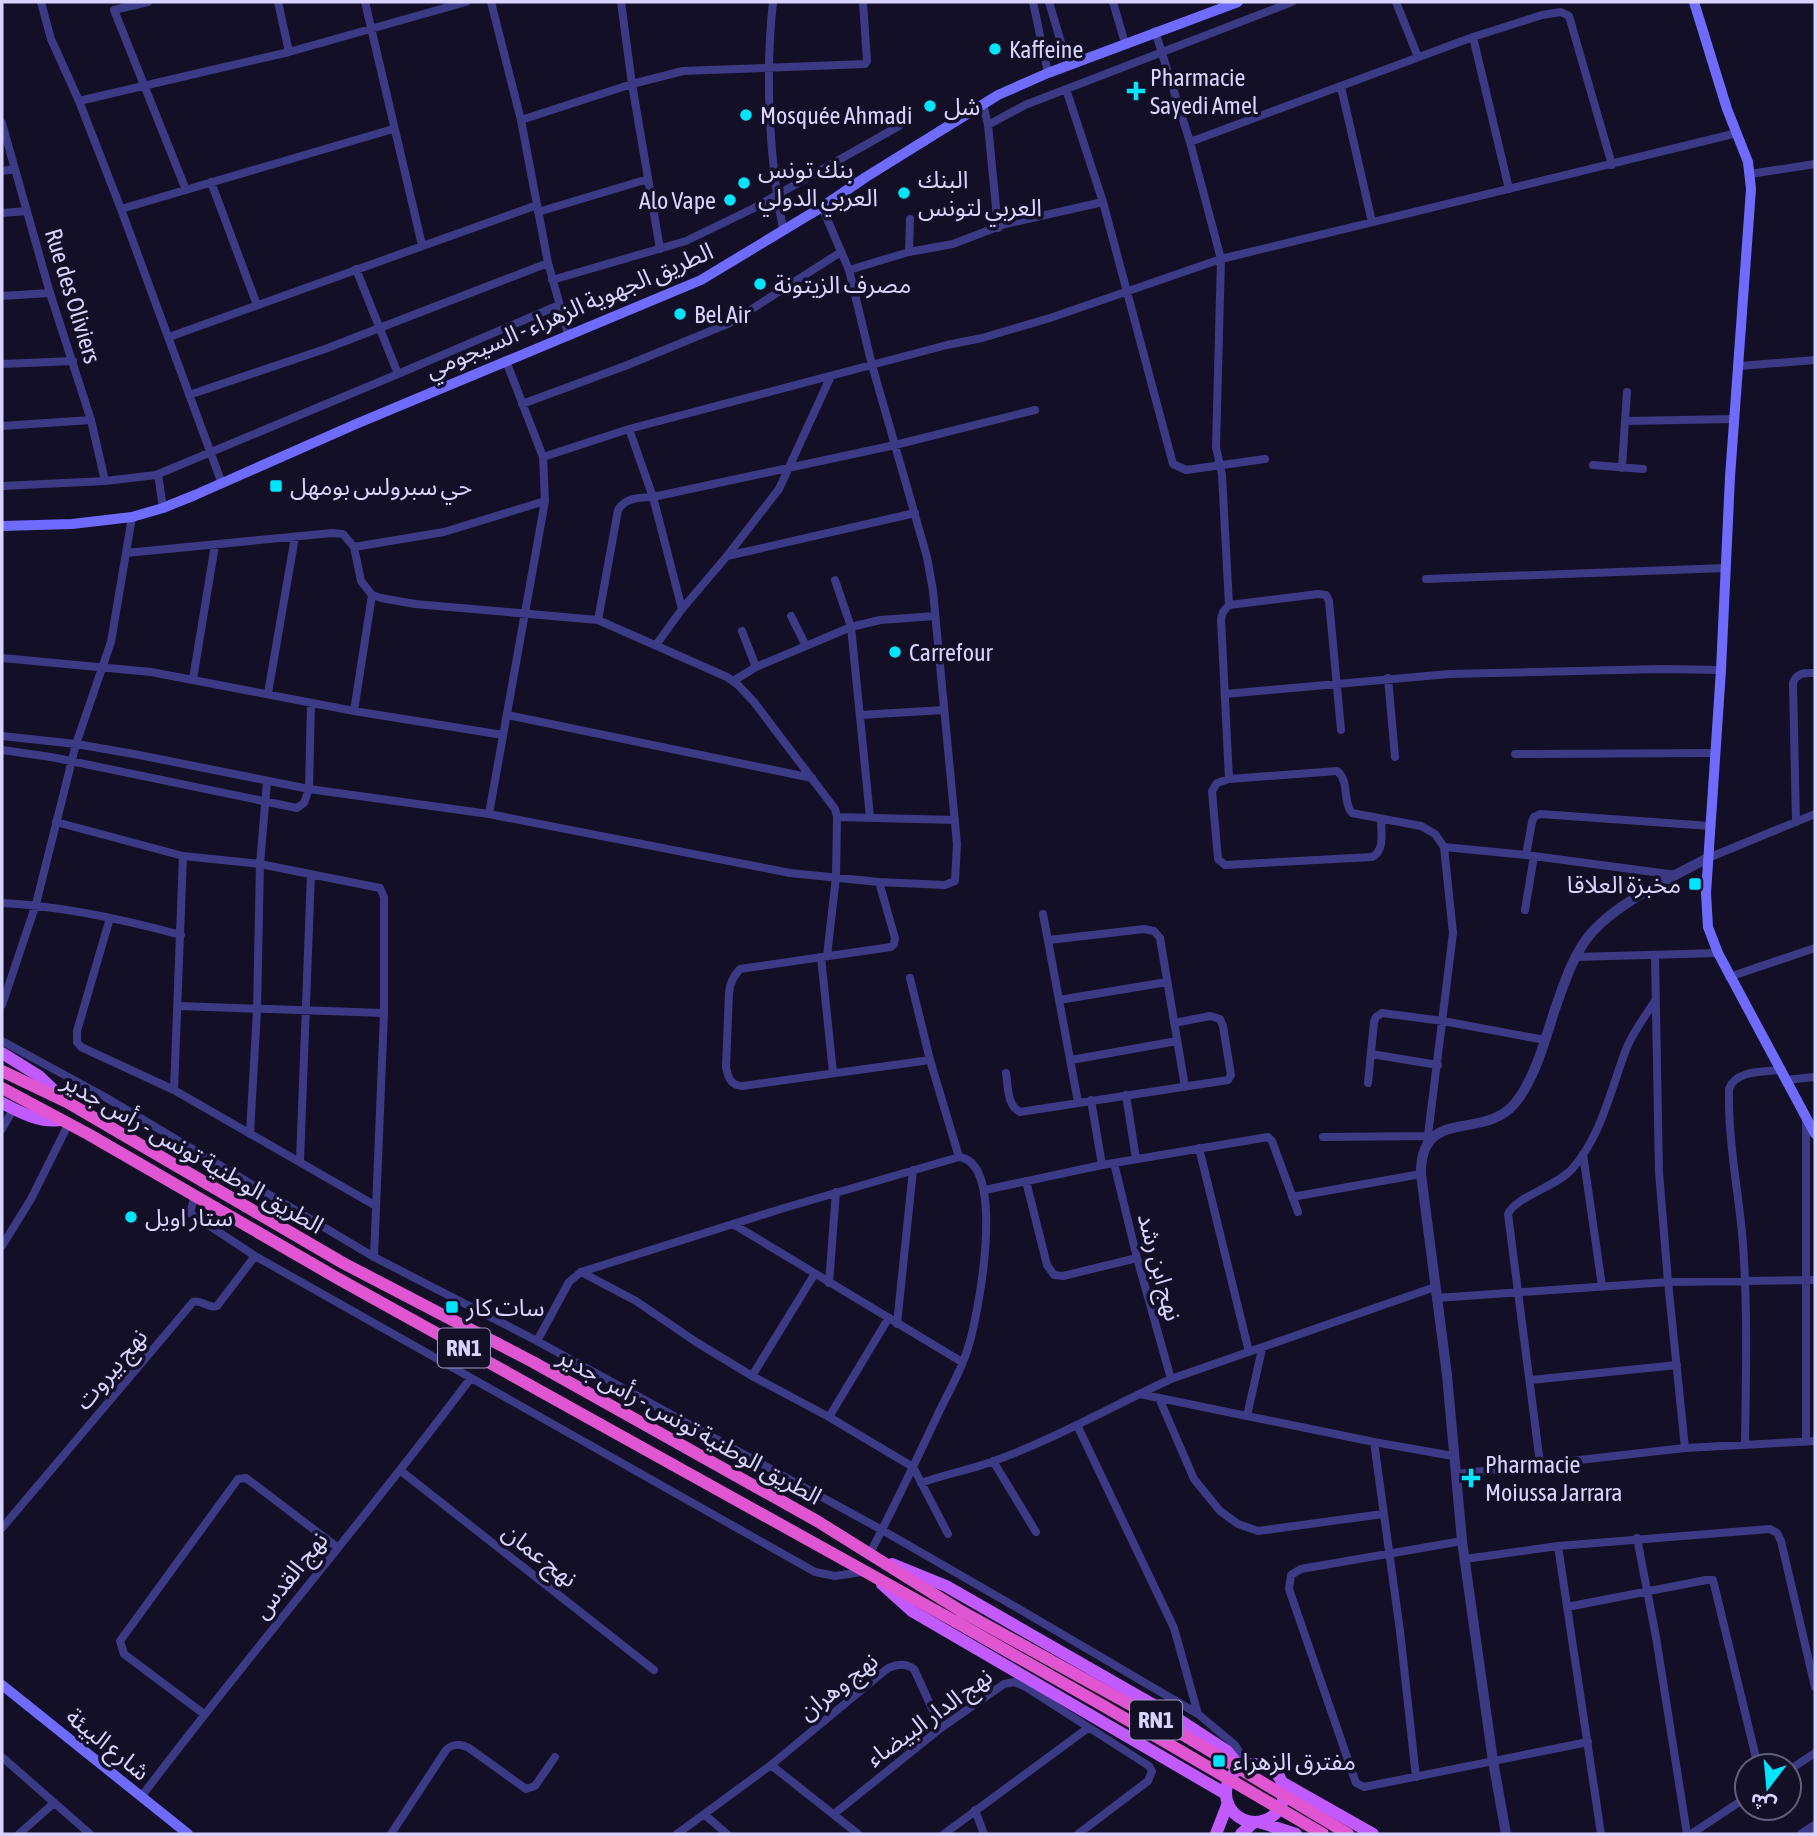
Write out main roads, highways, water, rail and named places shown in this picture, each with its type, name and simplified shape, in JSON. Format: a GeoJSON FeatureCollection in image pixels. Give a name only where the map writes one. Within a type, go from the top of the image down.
{"type":"FeatureCollection","features":[{"type":"Feature","properties":{"kind":"highway","name":"الطريق الوطنية تونس - رأس جدير"},"geometry":{"type":"LineString","coordinates":[[2,1071],[66,1102],[342,1263],[533,1362],[874,1555],[959,1616],[1323,1834]]}},
{"type":"Feature","properties":{"kind":"highway","name":"الطريق الوطنية تونس - رأس جدير"},"geometry":{"type":"LineString","coordinates":[[2,1088],[868,1573],[959,1616],[1167,1725],[1348,1834]]}},
{"type":"Feature","properties":{"kind":"main road","name":"الطريق الجهوية الزهراء - السيجومي"},"geometry":{"type":"LineString","coordinates":[[2,526],[72,524],[132,517],[163,508],[221,481],[701,280],[1021,83],[1238,2]]}},
{"type":"Feature","properties":{"kind":"main road"},"geometry":{"type":"LineString","coordinates":[[1694,2],[1750,174],[1708,858],[1707,919],[1729,977],[1815,1134]]}},
{"type":"Feature","properties":{"kind":"main road"},"geometry":{"type":"LineString","coordinates":[[2,1053],[39,1076],[66,1102]]}},
{"type":"Feature","properties":{"kind":"main road"},"geometry":{"type":"LineString","coordinates":[[8,1105],[32,1117],[63,1122]]}},
{"type":"Feature","properties":{"kind":"main road"},"geometry":{"type":"LineString","coordinates":[[874,1555],[946,1587],[1178,1719],[1227,1751],[1244,1766]]}},
{"type":"Feature","properties":{"kind":"main road"},"geometry":{"type":"LineString","coordinates":[[868,1573],[912,1611],[1227,1799],[1238,1816],[1296,1834]]}},
{"type":"Feature","properties":{"kind":"main road","name":"شارع البيئة"},"geometry":{"type":"LineString","coordinates":[[2,1685],[188,1834]]}},
{"type":"Feature","properties":{"kind":"main road"},"geometry":{"type":"LineString","coordinates":[[1216,1834],[1222,1825],[1230,1779],[1244,1766],[1262,1764],[1280,1776],[1285,1793],[1283,1804],[1269,1819],[1256,1822],[1241,1834]]}},
{"type":"Feature","properties":{"kind":"main road"},"geometry":{"type":"LineString","coordinates":[[1283,1783],[1373,1834]]}},
{"type":"Feature","properties":{"kind":"place","name":"Kaffeine"},"geometry":{"type":"Point","coordinates":[995,49]}},
{"type":"Feature","properties":{"kind":"place","name":"Pharmacie Sayedi Amel"},"geometry":{"type":"Point","coordinates":[1136,91]}},
{"type":"Feature","properties":{"kind":"place","name":"شل"},"geometry":{"type":"Point","coordinates":[930,106]}},
{"type":"Feature","properties":{"kind":"place","name":"Mosquée Ahmadi"},"geometry":{"type":"Point","coordinates":[746,115]}},
{"type":"Feature","properties":{"kind":"place","name":"بنك تونس العربي الدولي"},"geometry":{"type":"Point","coordinates":[744,183]}},
{"type":"Feature","properties":{"kind":"place","name":"البنك العربي لتونس"},"geometry":{"type":"Point","coordinates":[904,193]}},
{"type":"Feature","properties":{"kind":"place","name":"Alo Vape"},"geometry":{"type":"Point","coordinates":[730,200]}},
{"type":"Feature","properties":{"kind":"place","name":"مصرف الزيتونة"},"geometry":{"type":"Point","coordinates":[760,284]}},
{"type":"Feature","properties":{"kind":"place","name":"Bel Air"},"geometry":{"type":"Point","coordinates":[680,314]}},
{"type":"Feature","properties":{"kind":"place","name":"حي سبرولس بومهل"},"geometry":{"type":"Point","coordinates":[276,486]}},
{"type":"Feature","properties":{"kind":"place","name":"Carrefour"},"geometry":{"type":"Point","coordinates":[895,652]}},
{"type":"Feature","properties":{"kind":"place","name":"مخبزة العلاقا"},"geometry":{"type":"Point","coordinates":[1695,884]}},
{"type":"Feature","properties":{"kind":"place","name":"ستار اويل"},"geometry":{"type":"Point","coordinates":[131,1217]}},
{"type":"Feature","properties":{"kind":"place","name":"سات كار"},"geometry":{"type":"Point","coordinates":[452,1307]}},
{"type":"Feature","properties":{"kind":"place","name":"Pharmacie Moiussa Jarrara"},"geometry":{"type":"Point","coordinates":[1471,1478]}},
{"type":"Feature","properties":{"kind":"place","name":"مفترق الزهراء"},"geometry":{"type":"Point","coordinates":[1219,1761]}}]}
